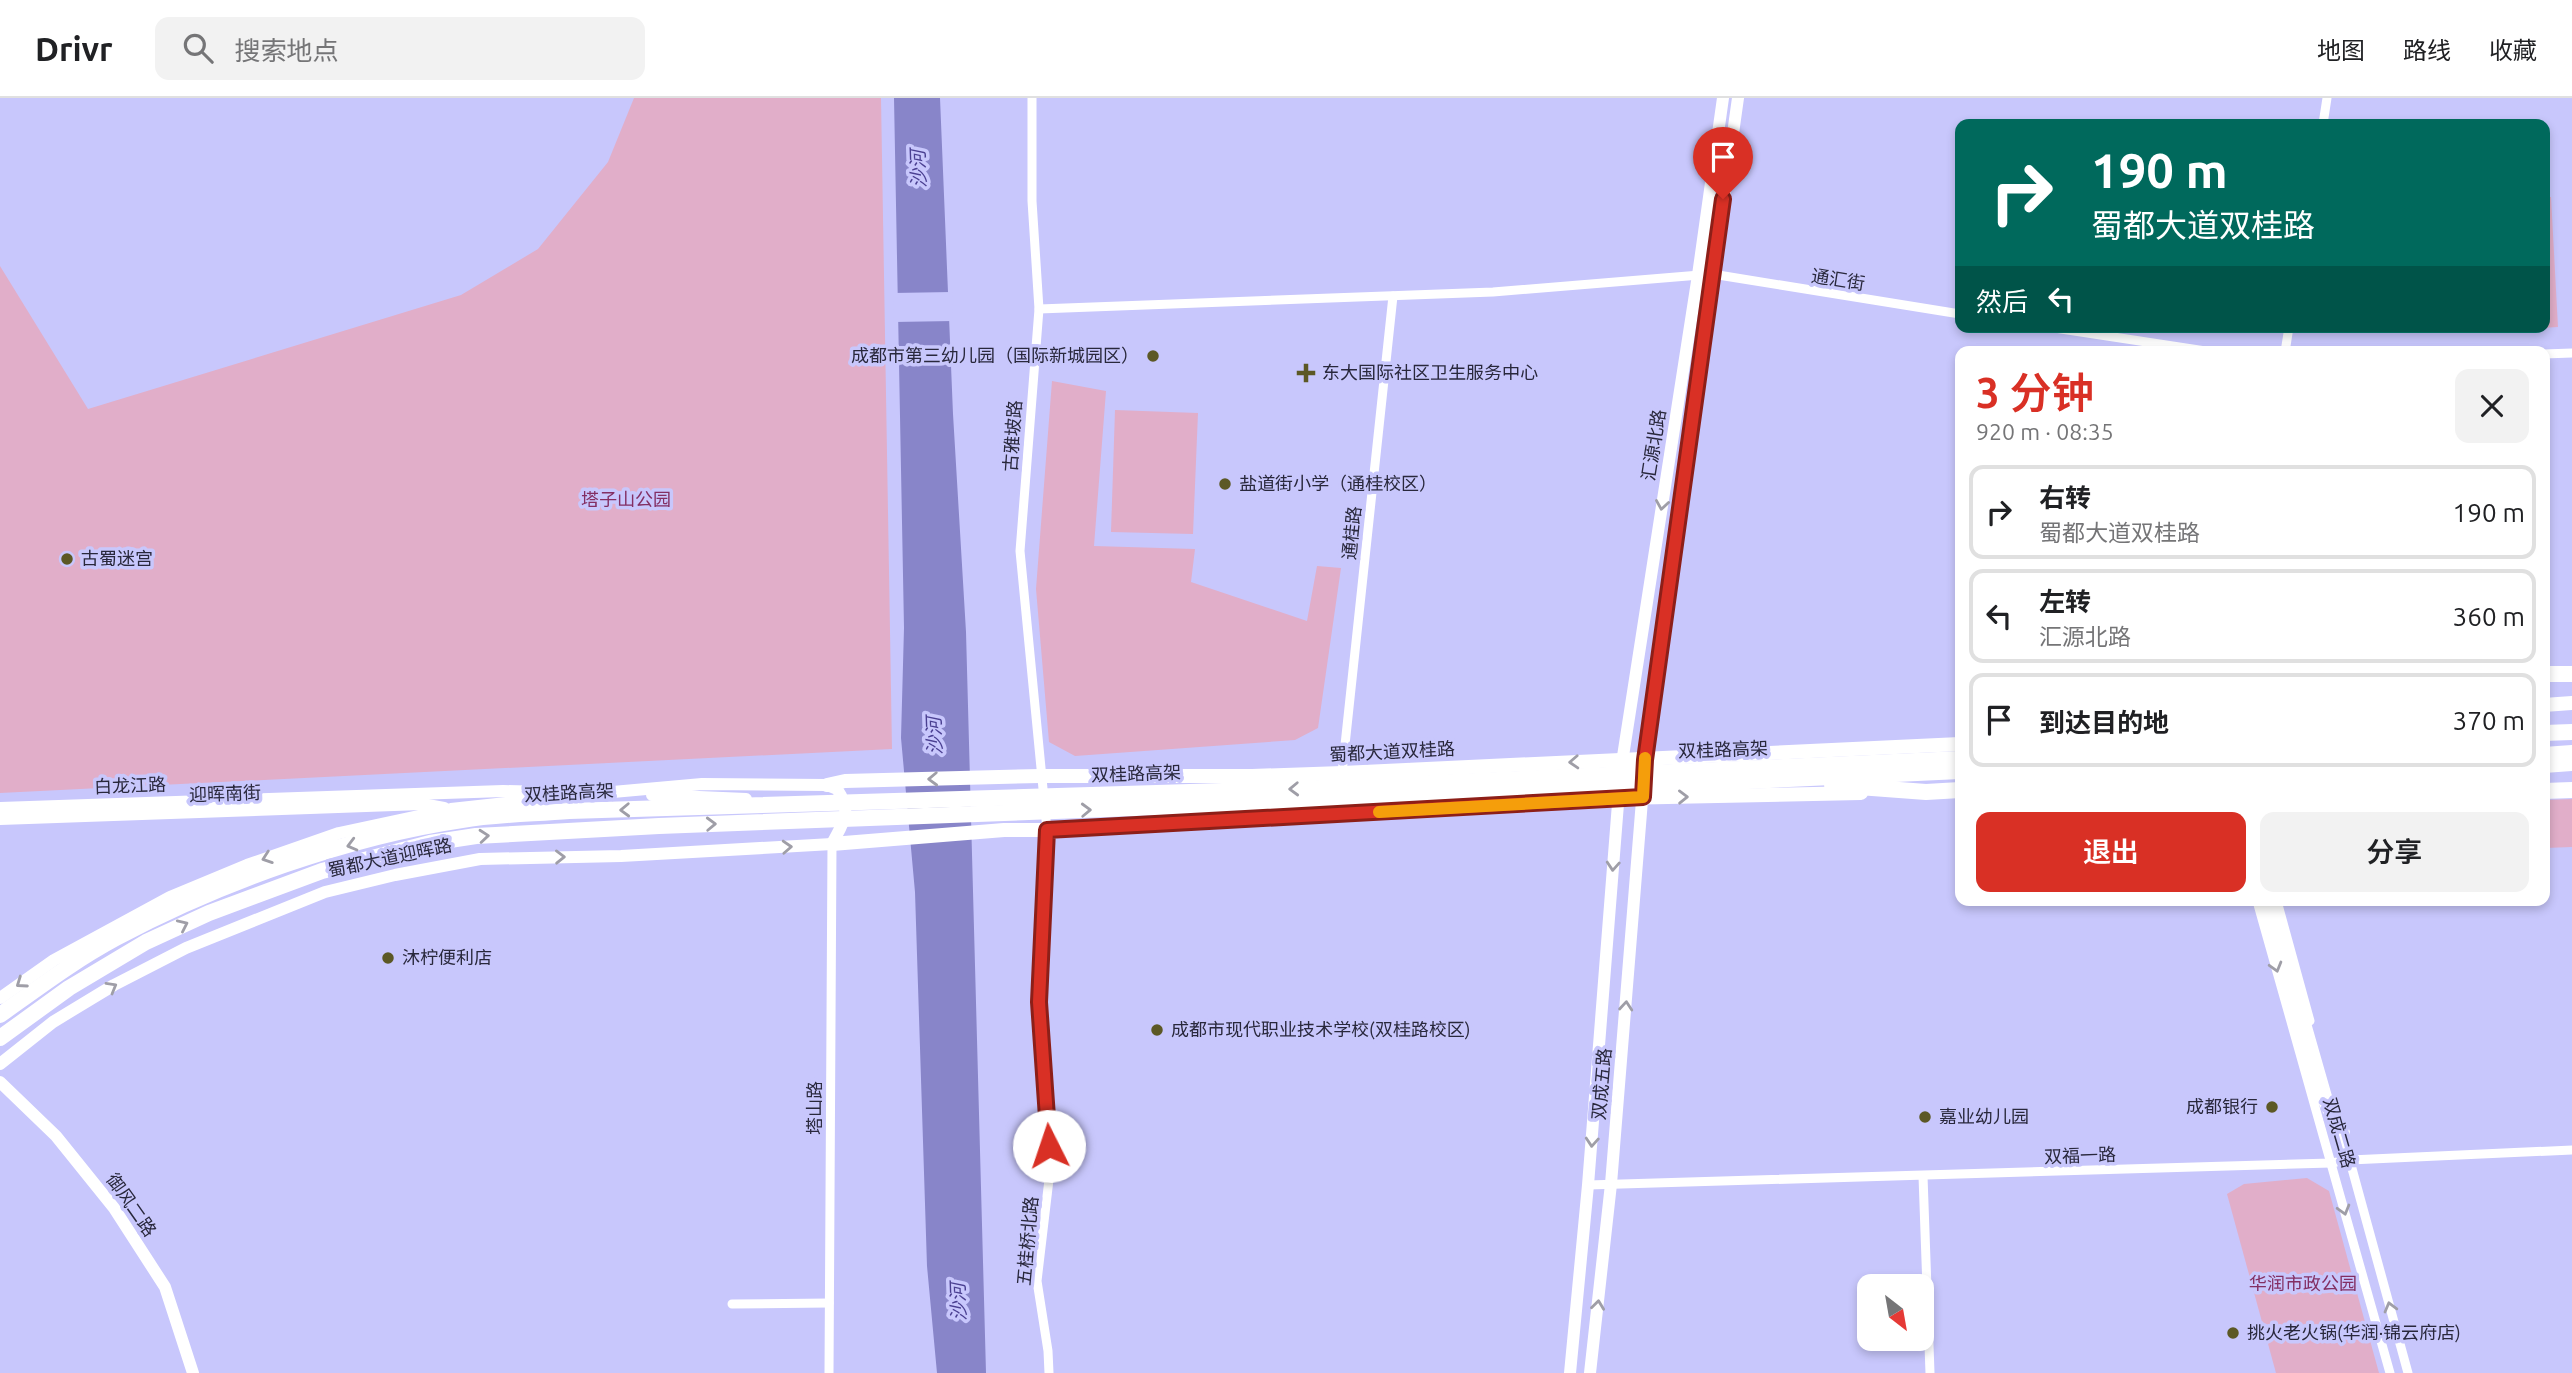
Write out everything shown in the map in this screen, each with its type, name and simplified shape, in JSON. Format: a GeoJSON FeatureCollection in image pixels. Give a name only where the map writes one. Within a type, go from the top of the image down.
{"type":"FeatureCollection","features":[{"type":"Feature","properties":{"kind":"highway"},"geometry":{"type":"LineString","coordinates":[[2550,674],[2572,674]]}},
{"type":"Feature","properties":{"kind":"highway"},"geometry":{"type":"LineString","coordinates":[[2550,722],[2572,721]]}},
{"type":"Feature","properties":{"kind":"highway"},"geometry":{"type":"LineString","coordinates":[[2550,733],[2572,732]]}},
{"type":"Feature","properties":{"kind":"highway"},"geometry":{"type":"LineString","coordinates":[[2550,745],[2572,744]]}},
{"type":"Feature","properties":{"kind":"highway"},"geometry":{"type":"LineString","coordinates":[[1753,774],[1868,757],[1955,751]]}},
{"type":"Feature","properties":{"kind":"highway"},"geometry":{"type":"LineString","coordinates":[[2550,755],[2572,753]]}},
{"type":"Feature","properties":{"kind":"highway","name":"双桂路高架"},"geometry":{"type":"LineString","coordinates":[[322,871],[430,843],[538,831],[1318,801],[1955,759]]}},
{"type":"Feature","properties":{"kind":"highway","name":"双桂路高架"},"geometry":{"type":"LineString","coordinates":[[318,855],[427,826],[477,818],[569,811],[1753,774],[1955,771]]}},
{"type":"Feature","properties":{"kind":"highway"},"geometry":{"type":"LineString","coordinates":[[1753,774],[1926,792],[1955,789]]}},
{"type":"Feature","properties":{"kind":"highway"},"geometry":{"type":"LineString","coordinates":[[2550,792],[2572,790]]}},
{"type":"Feature","properties":{"kind":"highway","name":"蜀都大道迎晖路"},"geometry":{"type":"LineString","coordinates":[[0,1015],[55,975],[114,939],[195,899],[318,855]]}},
{"type":"Feature","properties":{"kind":"highway","name":"蜀都大道迎晖路"},"geometry":{"type":"LineString","coordinates":[[0,1038],[69,988],[146,943],[209,913],[322,871]]}},
{"type":"Feature","properties":{"kind":"highway"},"geometry":{"type":"LineString","coordinates":[[2269,906],[2324,1097],[2342,1133]]}},
{"type":"Feature","properties":{"kind":"main road"},"geometry":{"type":"LineString","coordinates":[[2550,705],[2572,703]]}},
{"type":"Feature","properties":{"kind":"main road","name":"蜀都大道双桂路"},"geometry":{"type":"LineString","coordinates":[[827,785],[845,782],[1040,776],[1342,774],[1955,744]]}},
{"type":"Feature","properties":{"kind":"main road"},"geometry":{"type":"LineString","coordinates":[[2550,766],[2572,764]]}},
{"type":"Feature","properties":{"kind":"main road"},"geometry":{"type":"LineString","coordinates":[[832,844],[1003,830],[1047,830],[1618,798],[1815,795],[1955,788]]}},
{"type":"Feature","properties":{"kind":"street","name":"古雅坡路"},"geometry":{"type":"LineString","coordinates":[[1032,98],[1032,201],[1039,309],[1020,551],[1040,776]]}},
{"type":"Feature","properties":{"kind":"street","name":"汇源北路"},"geometry":{"type":"LineString","coordinates":[[1643,797],[1645,760],[1705,275],[1723,98]]}},
{"type":"Feature","properties":{"kind":"street","name":"汇源北路"},"geometry":{"type":"LineString","coordinates":[[1618,798],[1622,760],[1705,275],[1738,98]]}},
{"type":"Feature","properties":{"kind":"street"},"geometry":{"type":"LineString","coordinates":[[2324,119],[2327,98]]}},
{"type":"Feature","properties":{"kind":"street","name":"通汇街"},"geometry":{"type":"LineString","coordinates":[[1039,309],[1493,292],[1705,275],[1955,313]]}},
{"type":"Feature","properties":{"kind":"street","name":"通桂路"},"geometry":{"type":"LineString","coordinates":[[1342,774],[1393,296]]}},
{"type":"Feature","properties":{"kind":"street"},"geometry":{"type":"LineString","coordinates":[[2087,333],[2173,346]]}},
{"type":"Feature","properties":{"kind":"street"},"geometry":{"type":"LineString","coordinates":[[2550,354],[2572,353]]}},
{"type":"Feature","properties":{"kind":"street"},"geometry":{"type":"LineString","coordinates":[[832,844],[848,824],[870,814],[1000,808],[1029,797],[1040,776]]}},
{"type":"Feature","properties":{"kind":"street","name":"五桂桥北路"},"geometry":{"type":"LineString","coordinates":[[1040,776],[1047,830],[1039,1002],[1050,1171],[1037,1281],[1049,1373]]}},
{"type":"Feature","properties":{"kind":"street","name":"蜀都大道迎晖路"},"geometry":{"type":"LineString","coordinates":[[0,998],[54,960],[201,883],[340,833],[451,809],[702,784],[827,785]]}},
{"type":"Feature","properties":{"kind":"street"},"geometry":{"type":"LineString","coordinates":[[827,785],[837,789],[846,807],[844,822],[832,844]]}},
{"type":"Feature","properties":{"kind":"street","name":"白龙江路"},"geometry":{"type":"LineString","coordinates":[[0,808],[503,791],[826,804]]}},
{"type":"Feature","properties":{"kind":"street","name":"双成五路"},"geometry":{"type":"LineString","coordinates":[[1590,1373],[1611,1184],[1643,797]]}},
{"type":"Feature","properties":{"kind":"street","name":"双成五路"},"geometry":{"type":"LineString","coordinates":[[1570,1373],[1588,1185],[1618,798]]}},
{"type":"Feature","properties":{"kind":"street","name":"迎晖南街"},"geometry":{"type":"LineString","coordinates":[[0,819],[422,804],[451,809]]}},
{"type":"Feature","properties":{"kind":"street","name":"蜀都大道迎晖路"},"geometry":{"type":"LineString","coordinates":[[0,1064],[53,1022],[114,985],[186,948],[325,892],[480,859],[621,856],[832,844]]}},
{"type":"Feature","properties":{"kind":"street","name":"塔山路"},"geometry":{"type":"LineString","coordinates":[[829,1373],[832,844]]}},
{"type":"Feature","properties":{"kind":"street"},"geometry":{"type":"LineString","coordinates":[[133,917],[195,899]]}},
{"type":"Feature","properties":{"kind":"street","name":"双成二路"},"geometry":{"type":"LineString","coordinates":[[2259,906],[2390,1373]]}},
{"type":"Feature","properties":{"kind":"street","name":"双成二路"},"geometry":{"type":"LineString","coordinates":[[2278,906],[2408,1373]]}},
{"type":"Feature","properties":{"kind":"street"},"geometry":{"type":"LineString","coordinates":[[0,1053],[53,1022]]}},
{"type":"Feature","properties":{"kind":"street","name":"御风二路"},"geometry":{"type":"LineString","coordinates":[[0,1082],[56,1136],[114,1208],[165,1287],[193,1373]]}},
{"type":"Feature","properties":{"kind":"street","name":"双福一路"},"geometry":{"type":"LineString","coordinates":[[1588,1185],[2331,1163],[2572,1150]]}},
{"type":"Feature","properties":{"kind":"street"},"geometry":{"type":"LineString","coordinates":[[1923,1176],[1930,1373]]}},
{"type":"Feature","properties":{"kind":"street"},"geometry":{"type":"LineString","coordinates":[[732,1304],[830,1303]]}},
{"type":"Feature","properties":{"kind":"green space","name":"塔子山公园"},"geometry":{"type":"Polygon","coordinates":[[[634,98],[881,98],[892,749],[0,793],[0,266],[88,409],[461,295],[538,249],[608,162],[634,98]]]}},
{"type":"Feature","properties":{"kind":"green space"},"geometry":{"type":"Polygon","coordinates":[[[2550,197],[2551,197],[2558,327],[2550,327],[2550,197]]]}},
{"type":"Feature","properties":{"kind":"green space"},"geometry":{"type":"Polygon","coordinates":[[[1052,381],[1106,391],[1094,546],[1195,549],[1191,582],[1307,621],[1317,566],[1341,568],[1318,728],[1295,740],[1075,756],[1049,742],[1036,589],[1052,381]]]}},
{"type":"Feature","properties":{"kind":"green space"},"geometry":{"type":"Polygon","coordinates":[[[1115,410],[1198,413],[1193,534],[1111,532],[1115,410]]]}},
{"type":"Feature","properties":{"kind":"green space"},"geometry":{"type":"Polygon","coordinates":[[[2572,799],[2572,847],[2550,848],[2550,800],[2572,799]]]}},
{"type":"Feature","properties":{"kind":"green space","name":"华润市政公园"},"geometry":{"type":"Polygon","coordinates":[[[2307,1178],[2329,1191],[2379,1373],[2276,1373],[2227,1194],[2244,1184],[2307,1178]]]}},
{"type":"Feature","properties":{"kind":"water","name":"沙河"},"geometry":{"type":"Polygon","coordinates":[[[894,98],[940,98],[953,414],[966,632],[986,1373],[937,1373],[927,1266],[915,892],[901,738],[904,628],[894,98]]]}},
{"type":"Feature","properties":{"kind":"pier"},"geometry":{"type":"Polygon","coordinates":[[[952,292],[953,321],[894,322],[893,293],[952,292]]]}},
{"type":"Feature","properties":{"kind":"slow traffic"},"geometry":{"type":"LineString","coordinates":[[1379,812],[1643,797],[1645,758]]}},
{"type":"Feature","properties":{"kind":"place","name":"成都市第三幼儿园（国际新城园区）"},"geometry":{"type":"Point","coordinates":[1153,356]}},
{"type":"Feature","properties":{"kind":"place","name":"东大国际社区卫生服务中心"},"geometry":{"type":"Point","coordinates":[1306,373]}},
{"type":"Feature","properties":{"kind":"place","name":"盐道街小学（通桂校区）"},"geometry":{"type":"Point","coordinates":[1225,484]}},
{"type":"Feature","properties":{"kind":"place","name":"古蜀迷宫"},"geometry":{"type":"Point","coordinates":[67,559]}},
{"type":"Feature","properties":{"kind":"place","name":"沐柠便利店"},"geometry":{"type":"Point","coordinates":[388,958]}},
{"type":"Feature","properties":{"kind":"place","name":"成都市现代职业技术学校(双桂路校区)"},"geometry":{"type":"Point","coordinates":[1157,1030]}},
{"type":"Feature","properties":{"kind":"place","name":"成都银行"},"geometry":{"type":"Point","coordinates":[2272,1107]}},
{"type":"Feature","properties":{"kind":"place","name":"嘉业幼儿园"},"geometry":{"type":"Point","coordinates":[1925,1117]}},
{"type":"Feature","properties":{"kind":"place","name":"挑火老火锅(华润·锦云府店)"},"geometry":{"type":"Point","coordinates":[2233,1333]}},
{"type":"Feature","properties":{"kind":"route"},"geometry":{"type":"LineString","coordinates":[[1049,1146],[1039,1002],[1047,830],[1643,797],[1645,760],[1723,199]]}}]}
